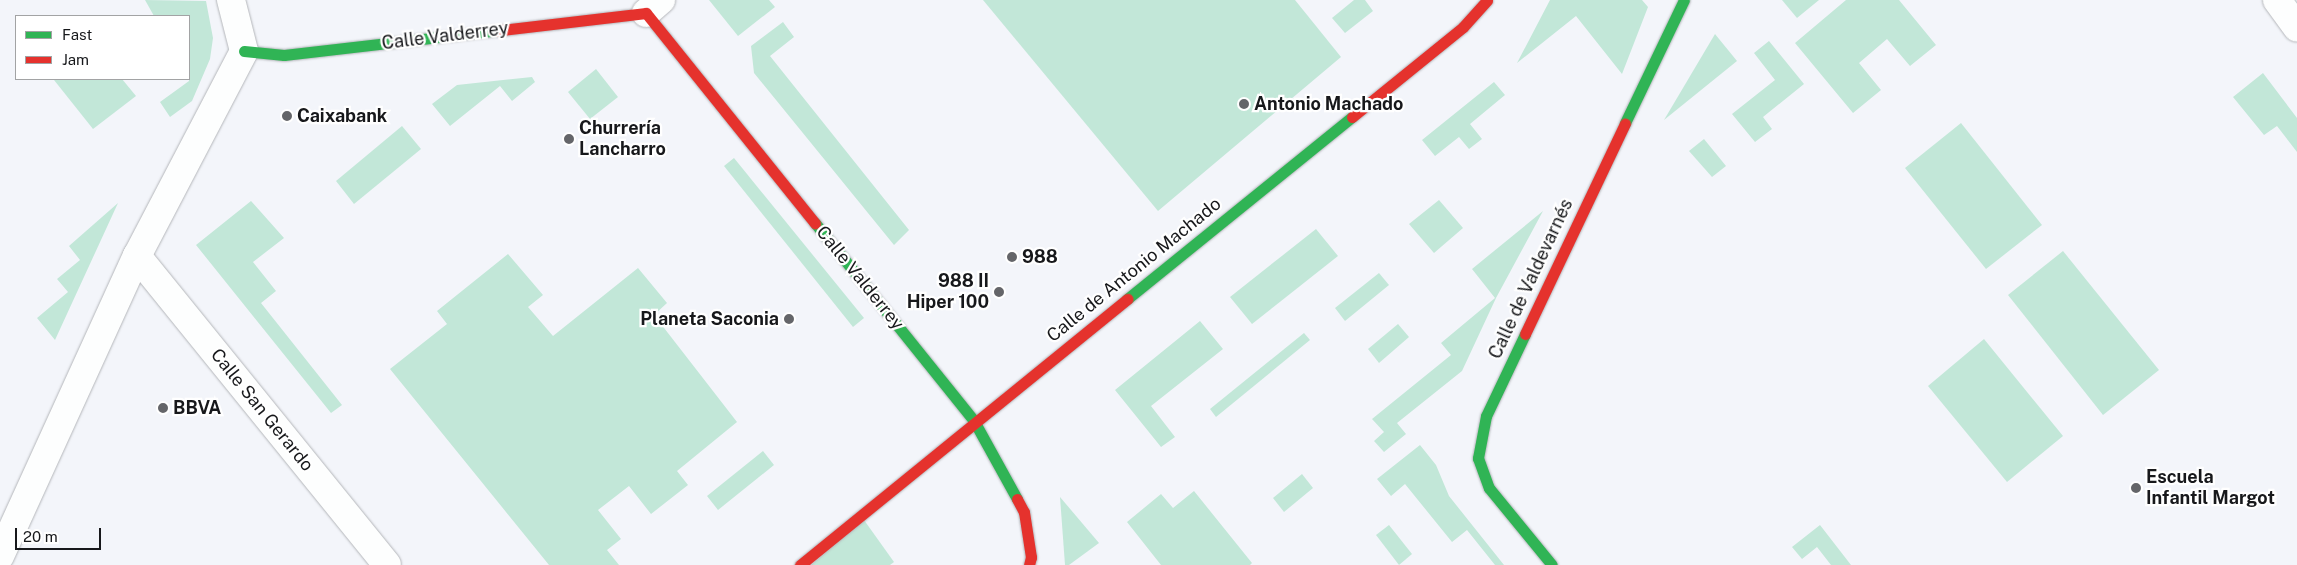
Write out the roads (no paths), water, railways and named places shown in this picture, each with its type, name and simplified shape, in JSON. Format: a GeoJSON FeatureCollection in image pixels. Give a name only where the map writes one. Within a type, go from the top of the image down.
{"type":"FeatureCollection","features":[{"type":"Feature","properties":{"kind":"street"},"geometry":{"type":"LineString","coordinates":[[0,556],[137,256],[239,58],[231,0]]}},
{"type":"Feature","properties":{"kind":"street","name":"Calle de Antonio Machado"},"geometry":{"type":"LineString","coordinates":[[800,565],[974,421],[1448,40],[1487,0]]}},
{"type":"Feature","properties":{"kind":"street","name":"Calle de Valdevarnés"},"geometry":{"type":"LineString","coordinates":[[1552,565],[1489,488],[1478,458],[1486,416],[1684,0]]}},
{"type":"Feature","properties":{"kind":"street"},"geometry":{"type":"LineString","coordinates":[[2278,0],[2297,28]]}},
{"type":"Feature","properties":{"kind":"street","name":"Calle Valderrey"},"geometry":{"type":"LineString","coordinates":[[239,58],[284,55],[653,7],[974,421],[1024,512],[1031,556],[1029,565]]}},
{"type":"Feature","properties":{"kind":"street","name":"Calle San Gerardo"},"geometry":{"type":"LineString","coordinates":[[137,256],[387,565]]}},
{"type":"Feature","properties":{"kind":"place","name":"Antonio Machado"},"geometry":{"type":"Point","coordinates":[1244,104]}},
{"type":"Feature","properties":{"kind":"place","name":"Caixabank"},"geometry":{"type":"Point","coordinates":[287,116]}},
{"type":"Feature","properties":{"kind":"place","name":"Churrería Lancharro"},"geometry":{"type":"Point","coordinates":[569,139]}},
{"type":"Feature","properties":{"kind":"place","name":"988"},"geometry":{"type":"Point","coordinates":[1012,257]}},
{"type":"Feature","properties":{"kind":"place","name":"988 II Hiper 100"},"geometry":{"type":"Point","coordinates":[999,292]}},
{"type":"Feature","properties":{"kind":"place","name":"Planeta Saconia"},"geometry":{"type":"Point","coordinates":[789,319]}},
{"type":"Feature","properties":{"kind":"place","name":"BBVA"},"geometry":{"type":"Point","coordinates":[163,408]}},
{"type":"Feature","properties":{"kind":"place","name":"Escuela Infantil Margot"},"geometry":{"type":"Point","coordinates":[2136,488]}}]}
